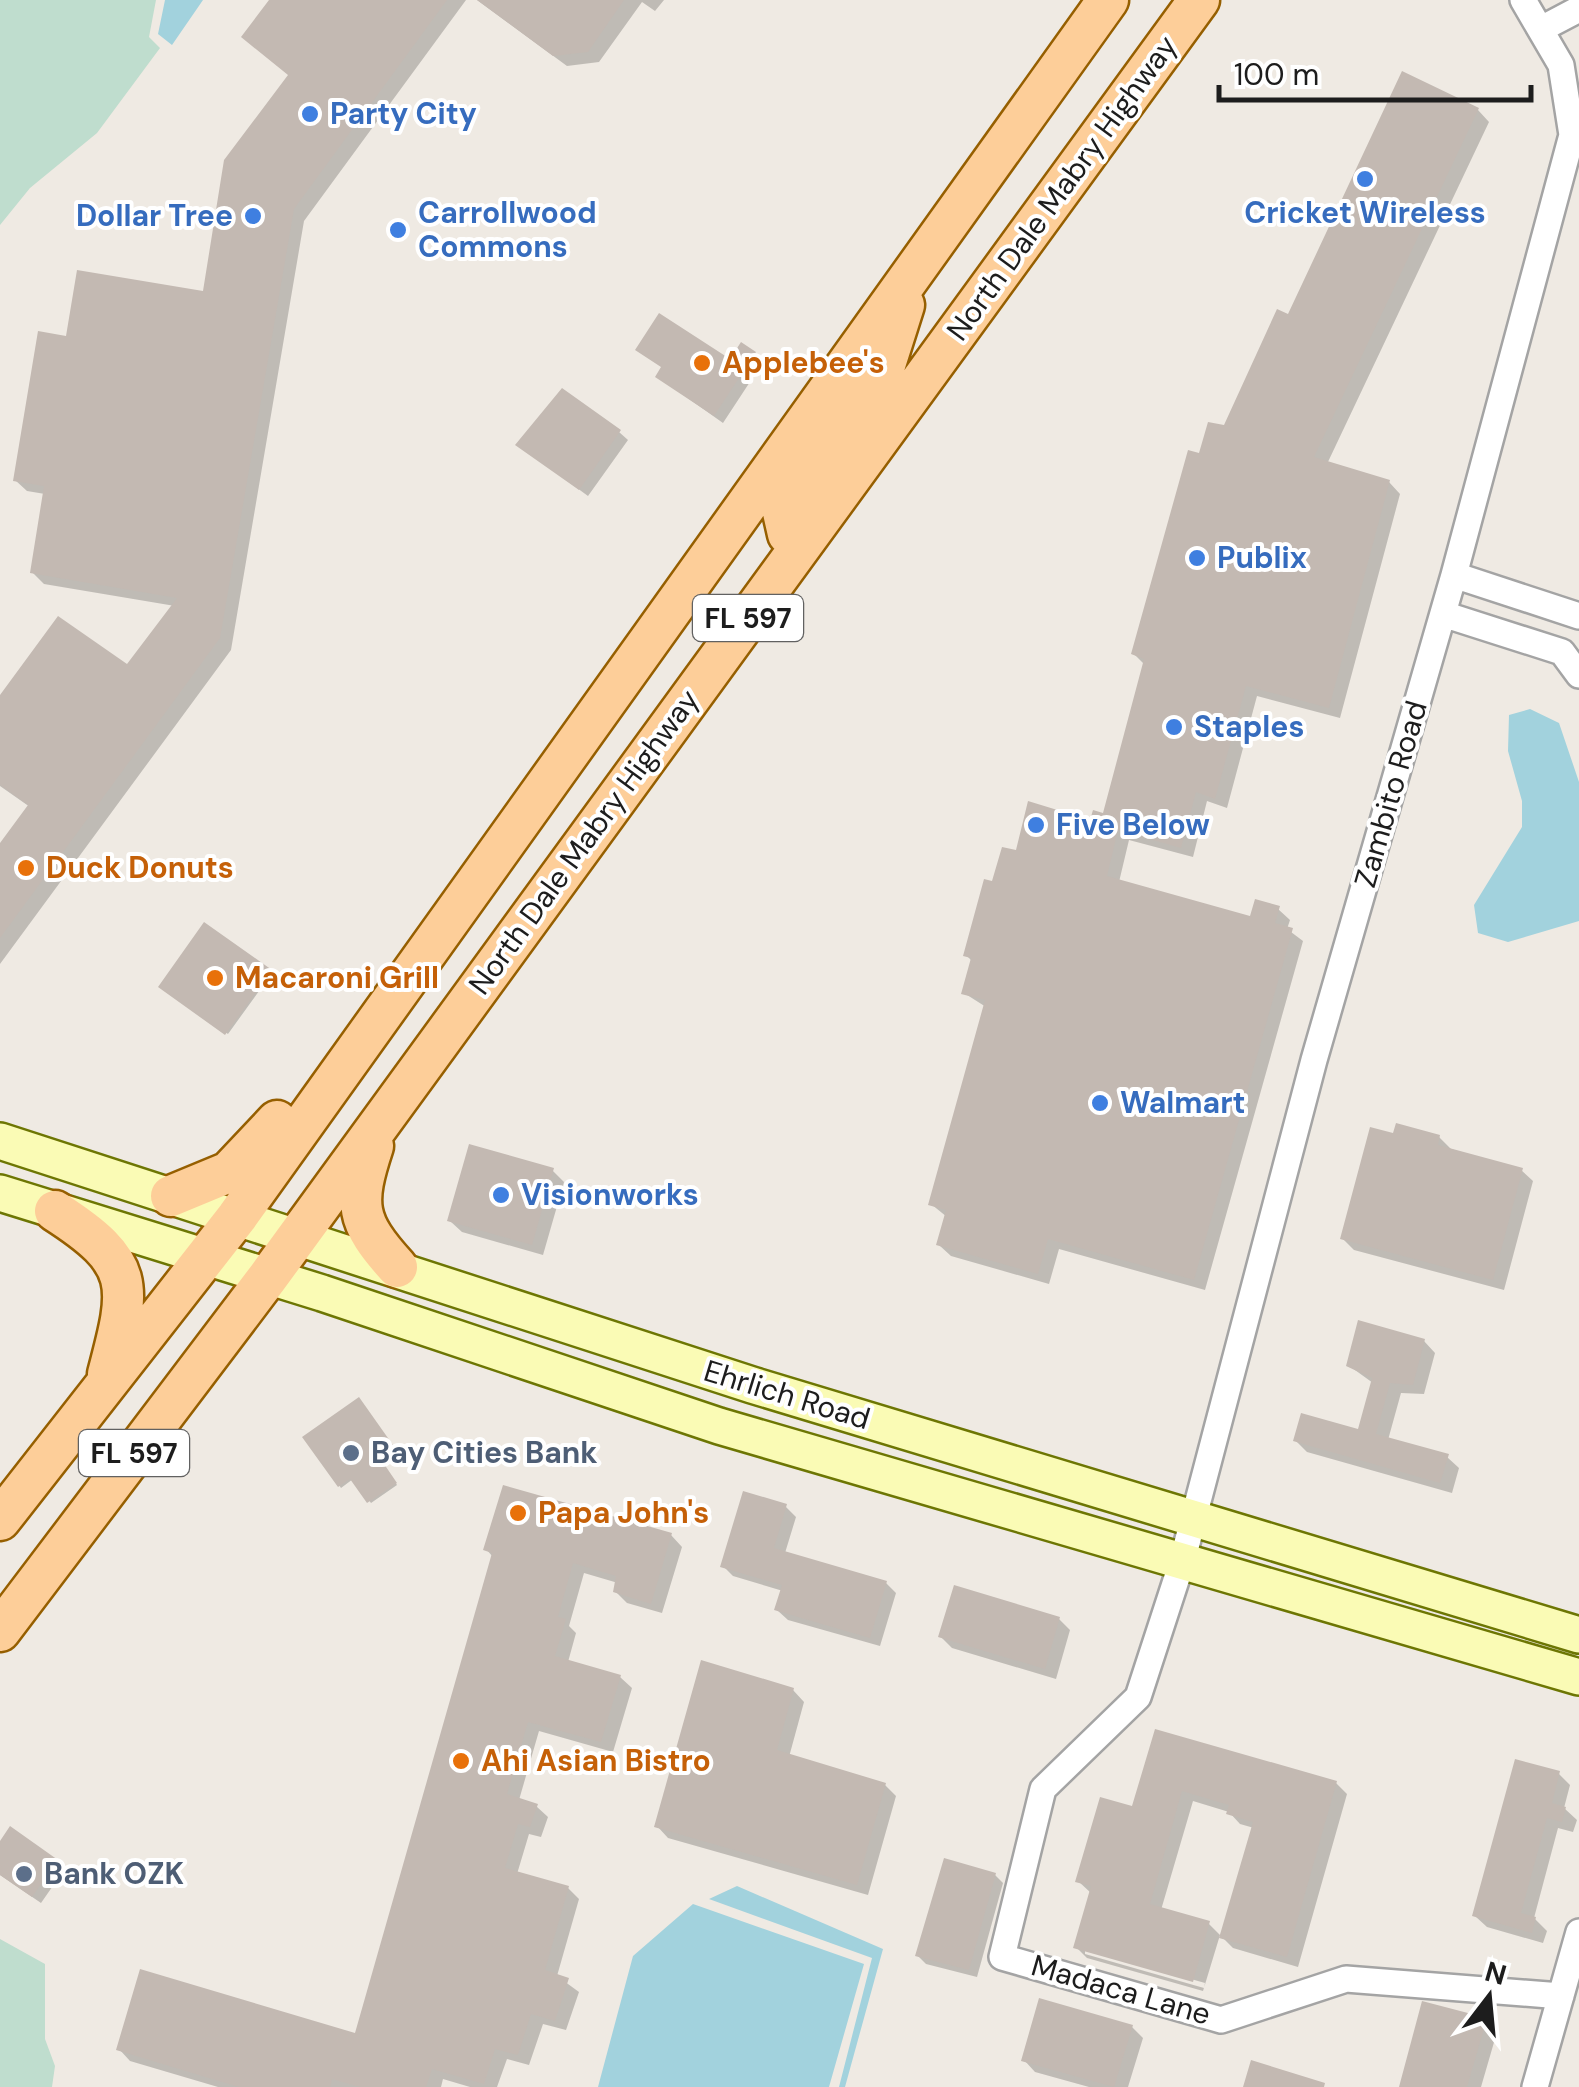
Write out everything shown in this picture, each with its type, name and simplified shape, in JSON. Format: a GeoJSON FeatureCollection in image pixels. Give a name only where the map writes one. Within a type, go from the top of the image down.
{"type":"FeatureCollection","features":[{"type":"Feature","properties":{"kind":"main road","name":"North Dale Mabry Highway"},"geometry":{"type":"LineString","coordinates":[[0,1520],[238,1217],[1108,0]]}},
{"type":"Feature","properties":{"kind":"main road","name":"North Dale Mabry Highway"},"geometry":{"type":"LineString","coordinates":[[0,1631],[268,1277],[1199,0]]}},
{"type":"Feature","properties":{"kind":"main road"},"geometry":{"type":"LineString","coordinates":[[802,544],[788,534],[783,512],[885,365],[916,268]]}},
{"type":"Feature","properties":{"kind":"main road"},"geometry":{"type":"LineString","coordinates":[[171,1196],[214,1182],[245,1159],[353,1031],[386,1008]]}},
{"type":"Feature","properties":{"kind":"main road"},"geometry":{"type":"LineString","coordinates":[[382,1118],[361,1182],[358,1209],[374,1242],[396,1267]]}},
{"type":"Feature","properties":{"kind":"main road","name":"Ehrlich Road"},"geometry":{"type":"LineString","coordinates":[[0,1141],[672,1360],[1579,1635]]}},
{"type":"Feature","properties":{"kind":"main road","name":"Ehrlich Road"},"geometry":{"type":"LineString","coordinates":[[0,1193],[719,1426],[1579,1678]]}},
{"type":"Feature","properties":{"kind":"main road"},"geometry":{"type":"LineString","coordinates":[[54,1210],[99,1239],[118,1264],[123,1290],[120,1328],[103,1391]]}},
{"type":"Feature","properties":{"kind":"street","name":"Zambito Road"},"geometry":{"type":"LineString","coordinates":[[1182,1562],[1314,1060],[1454,575],[1572,135],[1561,65],[1543,28],[1523,0]]}},
{"type":"Feature","properties":{"kind":"street"},"geometry":{"type":"LineString","coordinates":[[1543,28],[1579,9]]}},
{"type":"Feature","properties":{"kind":"street"},"geometry":{"type":"LineString","coordinates":[[1454,575],[1578,615],[1562,652]]}},
{"type":"Feature","properties":{"kind":"street"},"geometry":{"type":"LineString","coordinates":[[1443,614],[1562,652],[1579,675]]}},
{"type":"Feature","properties":{"kind":"street","name":"Madaca Lane"},"geometry":{"type":"LineString","coordinates":[[1182,1562],[1138,1697],[1043,1789],[1002,1957],[1221,2020],[1346,1978],[1560,1996]]}},
{"type":"Feature","properties":{"kind":"street"},"geometry":{"type":"LineString","coordinates":[[1535,2087],[1579,1932]]}},
{"type":"Feature","properties":{"kind":"green space"},"geometry":{"type":"Polygon","coordinates":[[[0,0],[156,0],[149,37],[160,48],[97,133],[30,188],[0,225],[0,0]]]}},
{"type":"Feature","properties":{"kind":"green space"},"geometry":{"type":"Polygon","coordinates":[[[0,1939],[45,1964],[45,2039],[55,2066],[52,2087],[0,2087],[0,1939]]]}},
{"type":"Feature","properties":{"kind":"water"},"geometry":{"type":"Polygon","coordinates":[[[165,0],[203,0],[172,45],[158,34],[165,0]]]}},
{"type":"Feature","properties":{"kind":"water"},"geometry":{"type":"Polygon","coordinates":[[[1530,709],[1559,723],[1579,782],[1579,921],[1508,942],[1478,933],[1474,905],[1522,827],[1522,801],[1508,751],[1509,715],[1530,709]]]}},
{"type":"Feature","properties":{"kind":"water"},"geometry":{"type":"Polygon","coordinates":[[[737,1886],[883,1949],[845,2087],[839,2087],[872,1958],[709,1899],[737,1886]]]}},
{"type":"Feature","properties":{"kind":"water"},"geometry":{"type":"Polygon","coordinates":[[[693,1904],[864,1964],[829,2087],[598,2087],[633,1956],[693,1904]]]}},
{"type":"Feature","properties":{"kind":"building"},"geometry":{"type":"Polygon","coordinates":[[[269,0],[447,0],[294,209],[220,638],[0,938],[0,843],[28,805],[0,785],[0,695],[58,616],[127,664],[177,598],[30,573],[44,486],[13,481],[38,331],[66,336],[77,270],[203,291],[224,160],[288,75],[241,37],[269,0]]]}},
{"type":"Feature","properties":{"kind":"building"},"geometry":{"type":"Polygon","coordinates":[[[477,0],[624,0],[588,52],[553,56],[477,0]]]}},
{"type":"Feature","properties":{"kind":"building"},"geometry":{"type":"Polygon","coordinates":[[[1402,71],[1479,108],[1314,457],[1390,480],[1329,708],[1246,686],[1215,799],[1196,792],[1181,848],[1118,830],[1107,876],[1250,916],[1255,899],[1280,906],[1275,923],[1293,928],[1194,1280],[1048,1239],[1038,1274],[936,1245],[946,1210],[928,1205],[985,1000],[961,994],[971,958],[963,956],[984,879],[992,881],[1002,847],[1016,850],[1028,801],[1090,820],[1093,810],[1103,813],[1144,659],[1131,654],[1188,450],[1199,453],[1208,422],[1224,425],[1277,309],[1288,314],[1402,71]]]}},
{"type":"Feature","properties":{"kind":"building","name":"Applebee's"},"geometry":{"type":"Polygon","coordinates":[[[659,313],[730,359],[741,342],[756,352],[714,416],[655,377],[661,367],[635,350],[659,313]]]}},
{"type":"Feature","properties":{"kind":"building"},"geometry":{"type":"Polygon","coordinates":[[[562,388],[621,430],[579,490],[515,445],[562,388]]]}},
{"type":"Feature","properties":{"kind":"building","name":"Macaroni Grill"},"geometry":{"type":"Polygon","coordinates":[[[204,922],[272,970],[225,1035],[158,987],[204,922]]]}},
{"type":"Feature","properties":{"kind":"building"},"geometry":{"type":"Polygon","coordinates":[[[1396,1123],[1440,1135],[1438,1145],[1523,1168],[1493,1280],[1340,1239],[1370,1127],[1393,1133],[1396,1123]]]}},
{"type":"Feature","properties":{"kind":"building","name":"Visionworks"},"geometry":{"type":"Polygon","coordinates":[[[469,1144],[554,1168],[532,1245],[447,1221],[469,1144]]]}},
{"type":"Feature","properties":{"kind":"building"},"geometry":{"type":"Polygon","coordinates":[[[1358,1320],[1425,1339],[1413,1385],[1390,1383],[1376,1434],[1449,1454],[1440,1483],[1293,1441],[1301,1413],[1358,1429],[1372,1378],[1346,1366],[1358,1320]]]}},
{"type":"Feature","properties":{"kind":"building","name":"Bay Cities Bank"},"geometry":{"type":"Polygon","coordinates":[[[359,1397],[395,1448],[380,1458],[397,1483],[367,1503],[350,1479],[338,1487],[302,1437],[359,1397]]]}},
{"type":"Feature","properties":{"kind":"building"},"geometry":{"type":"Polygon","coordinates":[[[503,1485],[672,1533],[651,1604],[613,1592],[616,1576],[573,1563],[558,1617],[566,1619],[555,1656],[621,1675],[601,1742],[528,1722],[507,1794],[538,1804],[530,1827],[518,1824],[505,1868],[569,1886],[545,1970],[569,1978],[555,2021],[531,2014],[518,2055],[495,2049],[484,2084],[432,2069],[426,2087],[360,2087],[332,2079],[330,2087],[239,2087],[116,2050],[140,1969],[355,2033],[492,1553],[483,1550],[503,1485]]]}},
{"type":"Feature","properties":{"kind":"building"},"geometry":{"type":"Polygon","coordinates":[[[743,1491],[787,1504],[774,1548],[887,1581],[870,1638],[774,1610],[782,1585],[720,1567],[743,1491]]]}},
{"type":"Feature","properties":{"kind":"building"},"geometry":{"type":"Polygon","coordinates":[[[954,1585],[1060,1617],[1045,1669],[938,1637],[954,1585]]]}},
{"type":"Feature","properties":{"kind":"building"},"geometry":{"type":"Polygon","coordinates":[[[701,1660],[794,1688],[777,1750],[886,1783],[857,1885],[654,1827],[701,1660]]]}},
{"type":"Feature","properties":{"kind":"building"},"geometry":{"type":"Polygon","coordinates":[[[1155,1729],[1337,1781],[1287,1957],[1219,1938],[1253,1822],[1226,1814],[1229,1805],[1182,1791],[1150,1904],[1210,1921],[1193,1982],[1073,1948],[1091,1886],[1075,1882],[1100,1797],[1132,1806],[1155,1729]]]}},
{"type":"Feature","properties":{"kind":"building"},"geometry":{"type":"Polygon","coordinates":[[[1515,1759],[1560,1771],[1552,1803],[1566,1807],[1562,1822],[1547,1818],[1521,1913],[1536,1917],[1532,1933],[1472,1916],[1515,1759]]]}},
{"type":"Feature","properties":{"kind":"building"},"geometry":{"type":"Polygon","coordinates":[[[10,1826],[58,1860],[32,1897],[0,1875],[0,1841],[10,1826]]]}},
{"type":"Feature","properties":{"kind":"building"},"geometry":{"type":"Polygon","coordinates":[[[944,1858],[996,1873],[969,1970],[915,1956],[944,1858]]]}},
{"type":"Feature","properties":{"kind":"building"},"geometry":{"type":"Polygon","coordinates":[[[1039,1998],[1133,2025],[1114,2087],[1021,2061],[1039,1998]]]}},
{"type":"Feature","properties":{"kind":"building"},"geometry":{"type":"Polygon","coordinates":[[[1422,2001],[1487,2018],[1467,2087],[1399,2087],[1422,2001]]]}},
{"type":"Feature","properties":{"kind":"building"},"geometry":{"type":"Polygon","coordinates":[[[1251,2060],[1325,2083],[1324,2087],[1243,2087],[1251,2060]]]}},
{"type":"Feature","properties":{"kind":"place","name":"Party City"},"geometry":{"type":"Point","coordinates":[310,114]}},
{"type":"Feature","properties":{"kind":"place","name":"Cricket Wireless"},"geometry":{"type":"Point","coordinates":[1365,179]}},
{"type":"Feature","properties":{"kind":"place","name":"Dollar Tree"},"geometry":{"type":"Point","coordinates":[253,216]}},
{"type":"Feature","properties":{"kind":"place","name":"Carrollwood Commons"},"geometry":{"type":"Point","coordinates":[398,230]}},
{"type":"Feature","properties":{"kind":"place","name":"Applebee's"},"geometry":{"type":"Point","coordinates":[702,363]}},
{"type":"Feature","properties":{"kind":"place","name":"Publix"},"geometry":{"type":"Point","coordinates":[1197,558]}},
{"type":"Feature","properties":{"kind":"place","name":"Staples"},"geometry":{"type":"Point","coordinates":[1174,727]}},
{"type":"Feature","properties":{"kind":"place","name":"Five Below"},"geometry":{"type":"Point","coordinates":[1036,825]}},
{"type":"Feature","properties":{"kind":"place","name":"Duck Donuts"},"geometry":{"type":"Point","coordinates":[26,868]}},
{"type":"Feature","properties":{"kind":"place","name":"Macaroni Grill"},"geometry":{"type":"Point","coordinates":[215,978]}},
{"type":"Feature","properties":{"kind":"place","name":"Walmart"},"geometry":{"type":"Point","coordinates":[1100,1103]}},
{"type":"Feature","properties":{"kind":"place","name":"Visionworks"},"geometry":{"type":"Point","coordinates":[501,1195]}},
{"type":"Feature","properties":{"kind":"place","name":"Bay Cities Bank"},"geometry":{"type":"Point","coordinates":[351,1453]}},
{"type":"Feature","properties":{"kind":"place","name":"Papa John's"},"geometry":{"type":"Point","coordinates":[518,1513]}},
{"type":"Feature","properties":{"kind":"place","name":"Ahi Asian Bistro"},"geometry":{"type":"Point","coordinates":[461,1761]}},
{"type":"Feature","properties":{"kind":"place","name":"Bank OZK"},"geometry":{"type":"Point","coordinates":[24,1874]}}]}
